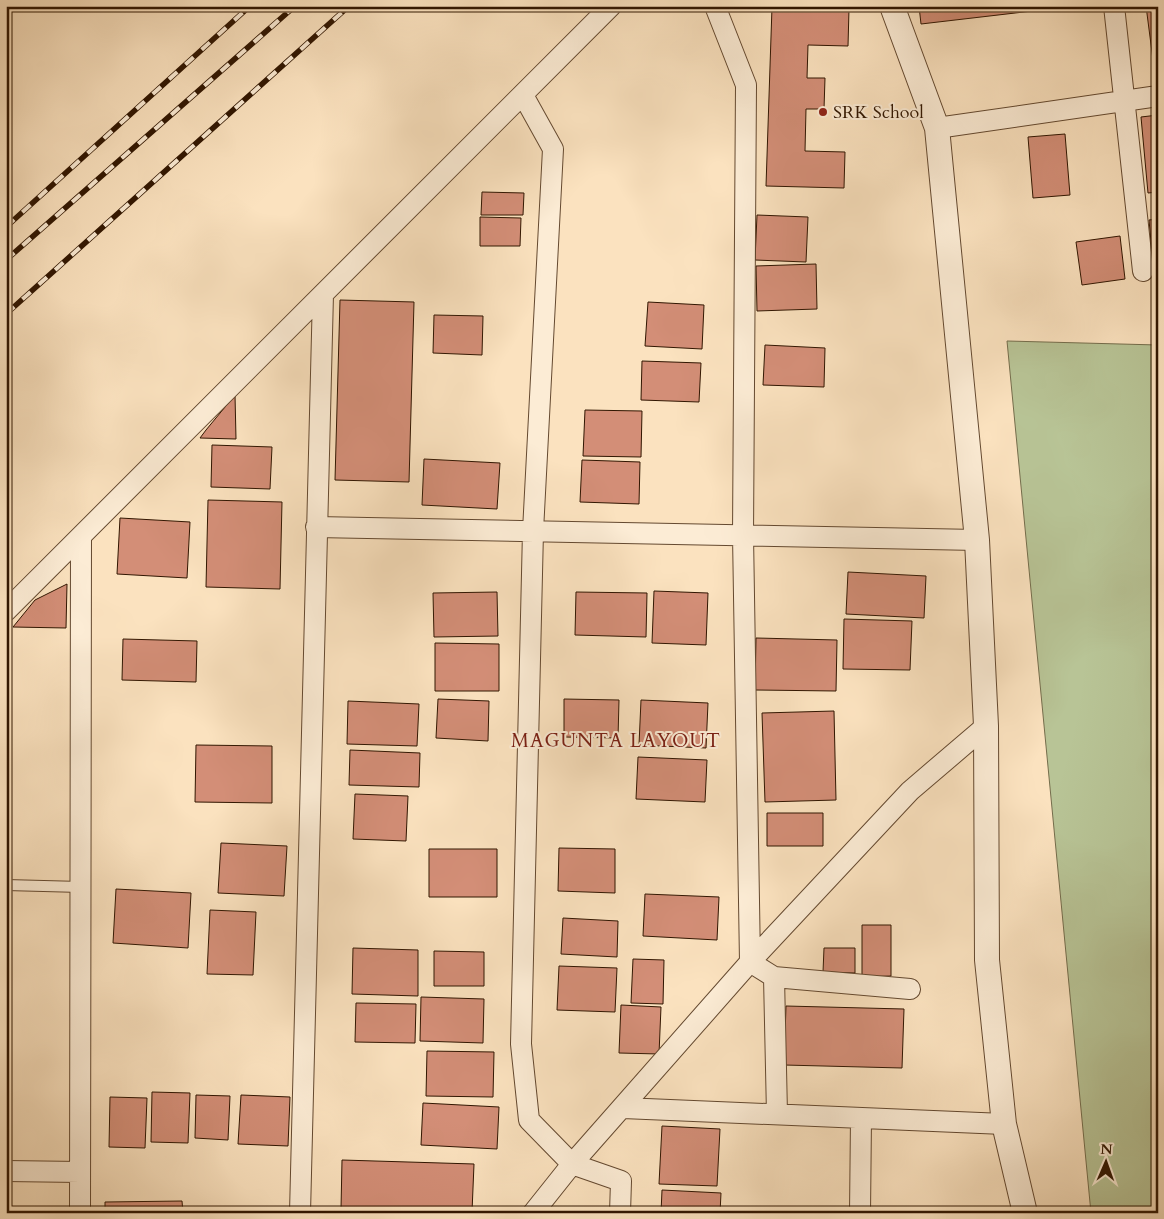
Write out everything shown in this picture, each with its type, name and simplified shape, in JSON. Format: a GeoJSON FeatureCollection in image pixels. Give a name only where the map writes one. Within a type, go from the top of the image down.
{"type":"FeatureCollection","features":[{"type":"Feature","properties":{"kind":"street"},"geometry":{"type":"LineString","coordinates":[[6,611],[611,6]]}},
{"type":"Feature","properties":{"kind":"street"},"geometry":{"type":"LineString","coordinates":[[715,6],[746,85],[743,536],[750,962]]}},
{"type":"Feature","properties":{"kind":"street"},"geometry":{"type":"LineString","coordinates":[[892,6],[937,128],[977,540],[986,726],[987,960],[1004,1124],[1025,1213]]}},
{"type":"Feature","properties":{"kind":"street"},"geometry":{"type":"LineString","coordinates":[[1114,6],[1142,270]]}},
{"type":"Feature","properties":{"kind":"street"},"geometry":{"type":"LineString","coordinates":[[523,95],[553,149],[533,531],[521,1044],[529,1120],[572,1164],[620,1181],[620,1213]]}},
{"type":"Feature","properties":{"kind":"street"},"geometry":{"type":"LineString","coordinates":[[937,128],[1158,96]]}},
{"type":"Feature","properties":{"kind":"street"},"geometry":{"type":"LineString","coordinates":[[300,1213],[323,294]]}},
{"type":"Feature","properties":{"kind":"street"},"geometry":{"type":"LineString","coordinates":[[316,528],[977,540]]}},
{"type":"Feature","properties":{"kind":"street"},"geometry":{"type":"LineString","coordinates":[[80,1213],[81,536]]}},
{"type":"Feature","properties":{"kind":"street"},"geometry":{"type":"LineString","coordinates":[[533,1213],[572,1164],[624,1108],[750,962],[910,791],[986,726]]}},
{"type":"Feature","properties":{"kind":"street"},"geometry":{"type":"LineString","coordinates":[[750,962],[774,977],[910,989]]}},
{"type":"Feature","properties":{"kind":"street"},"geometry":{"type":"LineString","coordinates":[[774,977],[777,1114]]}},
{"type":"Feature","properties":{"kind":"street"},"geometry":{"type":"LineString","coordinates":[[624,1108],[1004,1124]]}},
{"type":"Feature","properties":{"kind":"street"},"geometry":{"type":"LineString","coordinates":[[860,1213],[861,1118]]}},
{"type":"Feature","properties":{"kind":"street"},"geometry":{"type":"LineString","coordinates":[[6,1170],[80,1172]]}},
{"type":"Feature","properties":{"kind":"lane"},"geometry":{"type":"LineString","coordinates":[[6,885],[80,887]]}},
{"type":"Feature","properties":{"kind":"green space"},"geometry":{"type":"Polygon","coordinates":[[[1007,341],[1158,345],[1158,1213],[1091,1213],[1007,341]]]}},
{"type":"Feature","properties":{"kind":"building"},"geometry":{"type":"Polygon","coordinates":[[[919,6],[1057,6],[1058,8],[921,24],[919,6]]]}},
{"type":"Feature","properties":{"kind":"building"},"geometry":{"type":"Polygon","coordinates":[[[1146,6],[1158,6],[1158,59],[1153,60],[1146,6]]]}},
{"type":"Feature","properties":{"kind":"building"},"geometry":{"type":"Polygon","coordinates":[[[772,7],[849,9],[848,46],[808,45],[807,78],[825,78],[824,109],[806,109],[805,151],[845,152],[844,188],[766,186],[772,7]]]}},
{"type":"Feature","properties":{"kind":"building"},"geometry":{"type":"Polygon","coordinates":[[[1158,115],[1158,192],[1148,193],[1141,117],[1158,115]]]}},
{"type":"Feature","properties":{"kind":"building"},"geometry":{"type":"Polygon","coordinates":[[[1065,134],[1070,195],[1033,198],[1028,137],[1065,134]]]}},
{"type":"Feature","properties":{"kind":"building"},"geometry":{"type":"Polygon","coordinates":[[[482,192],[524,193],[523,215],[481,215],[482,192]]]}},
{"type":"Feature","properties":{"kind":"building"},"geometry":{"type":"Polygon","coordinates":[[[757,215],[808,217],[806,262],[755,260],[757,215]]]}},
{"type":"Feature","properties":{"kind":"building"},"geometry":{"type":"Polygon","coordinates":[[[480,217],[521,218],[520,246],[480,246],[480,217]]]}},
{"type":"Feature","properties":{"kind":"building"},"geometry":{"type":"Polygon","coordinates":[[[1158,219],[1158,264],[1153,264],[1149,220],[1158,219]]]}},
{"type":"Feature","properties":{"kind":"building"},"geometry":{"type":"Polygon","coordinates":[[[1120,236],[1125,279],[1082,285],[1076,242],[1120,236]]]}},
{"type":"Feature","properties":{"kind":"building"},"geometry":{"type":"Polygon","coordinates":[[[816,264],[817,309],[757,311],[756,266],[816,264]]]}},
{"type":"Feature","properties":{"kind":"building"},"geometry":{"type":"Polygon","coordinates":[[[340,300],[414,302],[409,482],[335,480],[340,300]]]}},
{"type":"Feature","properties":{"kind":"building"},"geometry":{"type":"Polygon","coordinates":[[[648,302],[704,305],[702,349],[645,346],[648,302]]]}},
{"type":"Feature","properties":{"kind":"building"},"geometry":{"type":"Polygon","coordinates":[[[434,315],[483,316],[482,355],[433,353],[434,315]]]}},
{"type":"Feature","properties":{"kind":"building"},"geometry":{"type":"Polygon","coordinates":[[[765,345],[825,348],[824,387],[763,385],[765,345]]]}},
{"type":"Feature","properties":{"kind":"building"},"geometry":{"type":"Polygon","coordinates":[[[642,361],[701,363],[699,402],[641,400],[642,361]]]}},
{"type":"Feature","properties":{"kind":"building"},"geometry":{"type":"Polygon","coordinates":[[[235,395],[236,439],[200,438],[206,430],[235,395]]]}},
{"type":"Feature","properties":{"kind":"building"},"geometry":{"type":"Polygon","coordinates":[[[585,410],[642,411],[641,457],[583,456],[585,410]]]}},
{"type":"Feature","properties":{"kind":"building"},"geometry":{"type":"Polygon","coordinates":[[[212,445],[272,447],[270,489],[211,487],[212,445]]]}},
{"type":"Feature","properties":{"kind":"building"},"geometry":{"type":"Polygon","coordinates":[[[424,459],[500,463],[497,509],[422,505],[424,459]]]}},
{"type":"Feature","properties":{"kind":"building"},"geometry":{"type":"Polygon","coordinates":[[[582,460],[640,462],[639,504],[580,502],[582,460]]]}},
{"type":"Feature","properties":{"kind":"building"},"geometry":{"type":"Polygon","coordinates":[[[208,500],[282,502],[280,589],[206,587],[208,500]]]}},
{"type":"Feature","properties":{"kind":"building"},"geometry":{"type":"Polygon","coordinates":[[[120,518],[190,522],[187,578],[117,574],[120,518]]]}},
{"type":"Feature","properties":{"kind":"building"},"geometry":{"type":"Polygon","coordinates":[[[848,572],[926,576],[924,618],[846,614],[848,572]]]}},
{"type":"Feature","properties":{"kind":"building"},"geometry":{"type":"Polygon","coordinates":[[[67,584],[66,628],[13,627],[35,600],[67,584]]]}},
{"type":"Feature","properties":{"kind":"building"},"geometry":{"type":"Polygon","coordinates":[[[654,591],[708,593],[706,645],[652,643],[654,591]]]}},
{"type":"Feature","properties":{"kind":"building"},"geometry":{"type":"Polygon","coordinates":[[[497,592],[498,636],[434,637],[433,593],[497,592]]]}},
{"type":"Feature","properties":{"kind":"building"},"geometry":{"type":"Polygon","coordinates":[[[576,592],[647,593],[646,637],[575,635],[576,592]]]}},
{"type":"Feature","properties":{"kind":"building"},"geometry":{"type":"Polygon","coordinates":[[[844,619],[912,621],[910,670],[843,669],[844,619]]]}},
{"type":"Feature","properties":{"kind":"building"},"geometry":{"type":"Polygon","coordinates":[[[756,638],[837,640],[836,691],[755,690],[756,638]]]}},
{"type":"Feature","properties":{"kind":"building"},"geometry":{"type":"Polygon","coordinates":[[[123,639],[197,641],[196,682],[122,680],[123,639]]]}},
{"type":"Feature","properties":{"kind":"building"},"geometry":{"type":"Polygon","coordinates":[[[435,643],[499,644],[499,691],[435,691],[435,643]]]}},
{"type":"Feature","properties":{"kind":"building"},"geometry":{"type":"Polygon","coordinates":[[[438,699],[489,701],[488,741],[436,738],[438,699]]]}},
{"type":"Feature","properties":{"kind":"building"},"geometry":{"type":"Polygon","coordinates":[[[564,699],[619,700],[618,738],[564,737],[564,699]]]}},
{"type":"Feature","properties":{"kind":"building"},"geometry":{"type":"Polygon","coordinates":[[[641,700],[708,703],[706,748],[639,745],[641,700]]]}},
{"type":"Feature","properties":{"kind":"building"},"geometry":{"type":"Polygon","coordinates":[[[348,701],[419,704],[417,746],[347,744],[348,701]]]}},
{"type":"Feature","properties":{"kind":"building"},"geometry":{"type":"Polygon","coordinates":[[[834,711],[836,800],[765,802],[762,713],[834,711]]]}},
{"type":"Feature","properties":{"kind":"building"},"geometry":{"type":"Polygon","coordinates":[[[196,745],[272,746],[272,803],[195,802],[196,745]]]}},
{"type":"Feature","properties":{"kind":"building"},"geometry":{"type":"Polygon","coordinates":[[[350,750],[420,753],[419,787],[349,785],[350,750]]]}},
{"type":"Feature","properties":{"kind":"building"},"geometry":{"type":"Polygon","coordinates":[[[638,757],[707,760],[705,802],[636,799],[638,757]]]}},
{"type":"Feature","properties":{"kind":"building"},"geometry":{"type":"Polygon","coordinates":[[[355,794],[408,796],[406,841],[353,839],[355,794]]]}},
{"type":"Feature","properties":{"kind":"building"},"geometry":{"type":"Polygon","coordinates":[[[767,813],[823,813],[823,846],[767,846],[767,813]]]}},
{"type":"Feature","properties":{"kind":"building"},"geometry":{"type":"Polygon","coordinates":[[[221,843],[287,846],[284,896],[218,893],[221,843]]]}},
{"type":"Feature","properties":{"kind":"building"},"geometry":{"type":"Polygon","coordinates":[[[559,848],[615,849],[615,893],[558,891],[559,848]]]}},
{"type":"Feature","properties":{"kind":"building"},"geometry":{"type":"Polygon","coordinates":[[[429,849],[497,849],[497,897],[429,897],[429,849]]]}},
{"type":"Feature","properties":{"kind":"building"},"geometry":{"type":"Polygon","coordinates":[[[116,889],[191,893],[188,948],[113,943],[116,889]]]}},
{"type":"Feature","properties":{"kind":"building"},"geometry":{"type":"Polygon","coordinates":[[[645,894],[719,897],[717,940],[643,936],[645,894]]]}},
{"type":"Feature","properties":{"kind":"building"},"geometry":{"type":"Polygon","coordinates":[[[210,910],[256,912],[253,975],[207,974],[210,910]]]}},
{"type":"Feature","properties":{"kind":"building"},"geometry":{"type":"Polygon","coordinates":[[[563,918],[618,921],[617,957],[561,954],[563,918]]]}},
{"type":"Feature","properties":{"kind":"building"},"geometry":{"type":"Polygon","coordinates":[[[862,925],[891,925],[891,976],[862,977],[862,925]]]}},
{"type":"Feature","properties":{"kind":"building"},"geometry":{"type":"Polygon","coordinates":[[[353,948],[418,950],[418,996],[352,994],[353,948]]]}},
{"type":"Feature","properties":{"kind":"building"},"geometry":{"type":"Polygon","coordinates":[[[824,948],[855,948],[855,973],[823,972],[824,948]]]}},
{"type":"Feature","properties":{"kind":"building"},"geometry":{"type":"Polygon","coordinates":[[[434,951],[484,952],[484,986],[434,986],[434,951]]]}},
{"type":"Feature","properties":{"kind":"building"},"geometry":{"type":"Polygon","coordinates":[[[633,959],[664,960],[663,1004],[631,1003],[633,959]]]}},
{"type":"Feature","properties":{"kind":"building"},"geometry":{"type":"Polygon","coordinates":[[[559,966],[617,968],[615,1012],[557,1010],[559,966]]]}},
{"type":"Feature","properties":{"kind":"building"},"geometry":{"type":"Polygon","coordinates":[[[421,997],[484,999],[483,1043],[420,1041],[421,997]]]}},
{"type":"Feature","properties":{"kind":"building"},"geometry":{"type":"Polygon","coordinates":[[[356,1003],[416,1004],[415,1043],[355,1042],[356,1003]]]}},
{"type":"Feature","properties":{"kind":"building"},"geometry":{"type":"Polygon","coordinates":[[[621,1005],[661,1007],[659,1054],[619,1053],[621,1005]]]}},
{"type":"Feature","properties":{"kind":"building"},"geometry":{"type":"Polygon","coordinates":[[[786,1006],[904,1009],[902,1068],[784,1065],[786,1006]]]}},
{"type":"Feature","properties":{"kind":"building"},"geometry":{"type":"Polygon","coordinates":[[[427,1051],[494,1052],[493,1097],[426,1096],[427,1051]]]}},
{"type":"Feature","properties":{"kind":"building"},"geometry":{"type":"Polygon","coordinates":[[[152,1092],[190,1093],[188,1143],[151,1142],[152,1092]]]}},
{"type":"Feature","properties":{"kind":"building"},"geometry":{"type":"Polygon","coordinates":[[[196,1095],[230,1096],[228,1140],[195,1138],[196,1095]]]}},
{"type":"Feature","properties":{"kind":"building"},"geometry":{"type":"Polygon","coordinates":[[[241,1095],[290,1097],[288,1146],[238,1144],[241,1095]]]}},
{"type":"Feature","properties":{"kind":"building"},"geometry":{"type":"Polygon","coordinates":[[[110,1097],[147,1098],[145,1148],[109,1147],[110,1097]]]}},
{"type":"Feature","properties":{"kind":"building"},"geometry":{"type":"Polygon","coordinates":[[[423,1103],[499,1107],[497,1149],[421,1145],[423,1103]]]}},
{"type":"Feature","properties":{"kind":"building"},"geometry":{"type":"Polygon","coordinates":[[[662,1126],[720,1129],[717,1186],[659,1184],[662,1126]]]}},
{"type":"Feature","properties":{"kind":"building"},"geometry":{"type":"Polygon","coordinates":[[[342,1160],[474,1164],[472,1212],[341,1209],[342,1160]]]}},
{"type":"Feature","properties":{"kind":"building"},"geometry":{"type":"Polygon","coordinates":[[[662,1190],[721,1193],[720,1213],[661,1213],[662,1190]]]}},
{"type":"Feature","properties":{"kind":"building"},"geometry":{"type":"Polygon","coordinates":[[[182,1201],[183,1213],[105,1213],[105,1202],[182,1201]]]}},
{"type":"Feature","properties":{"kind":"railway"},"geometry":{"type":"LineString","coordinates":[[6,227],[250,6]]}},
{"type":"Feature","properties":{"kind":"railway"},"geometry":{"type":"LineString","coordinates":[[6,260],[295,6]]}},
{"type":"Feature","properties":{"kind":"railway"},"geometry":{"type":"LineString","coordinates":[[6,314],[349,6]]}},
{"type":"Feature","properties":{"kind":"place","name":"SRK School"},"geometry":{"type":"Point","coordinates":[823,112]}},
{"type":"Feature","properties":{"kind":"district","name":"MAGUNTA LAYOUT"},"geometry":{"type":"Point","coordinates":[616,741]}}]}
